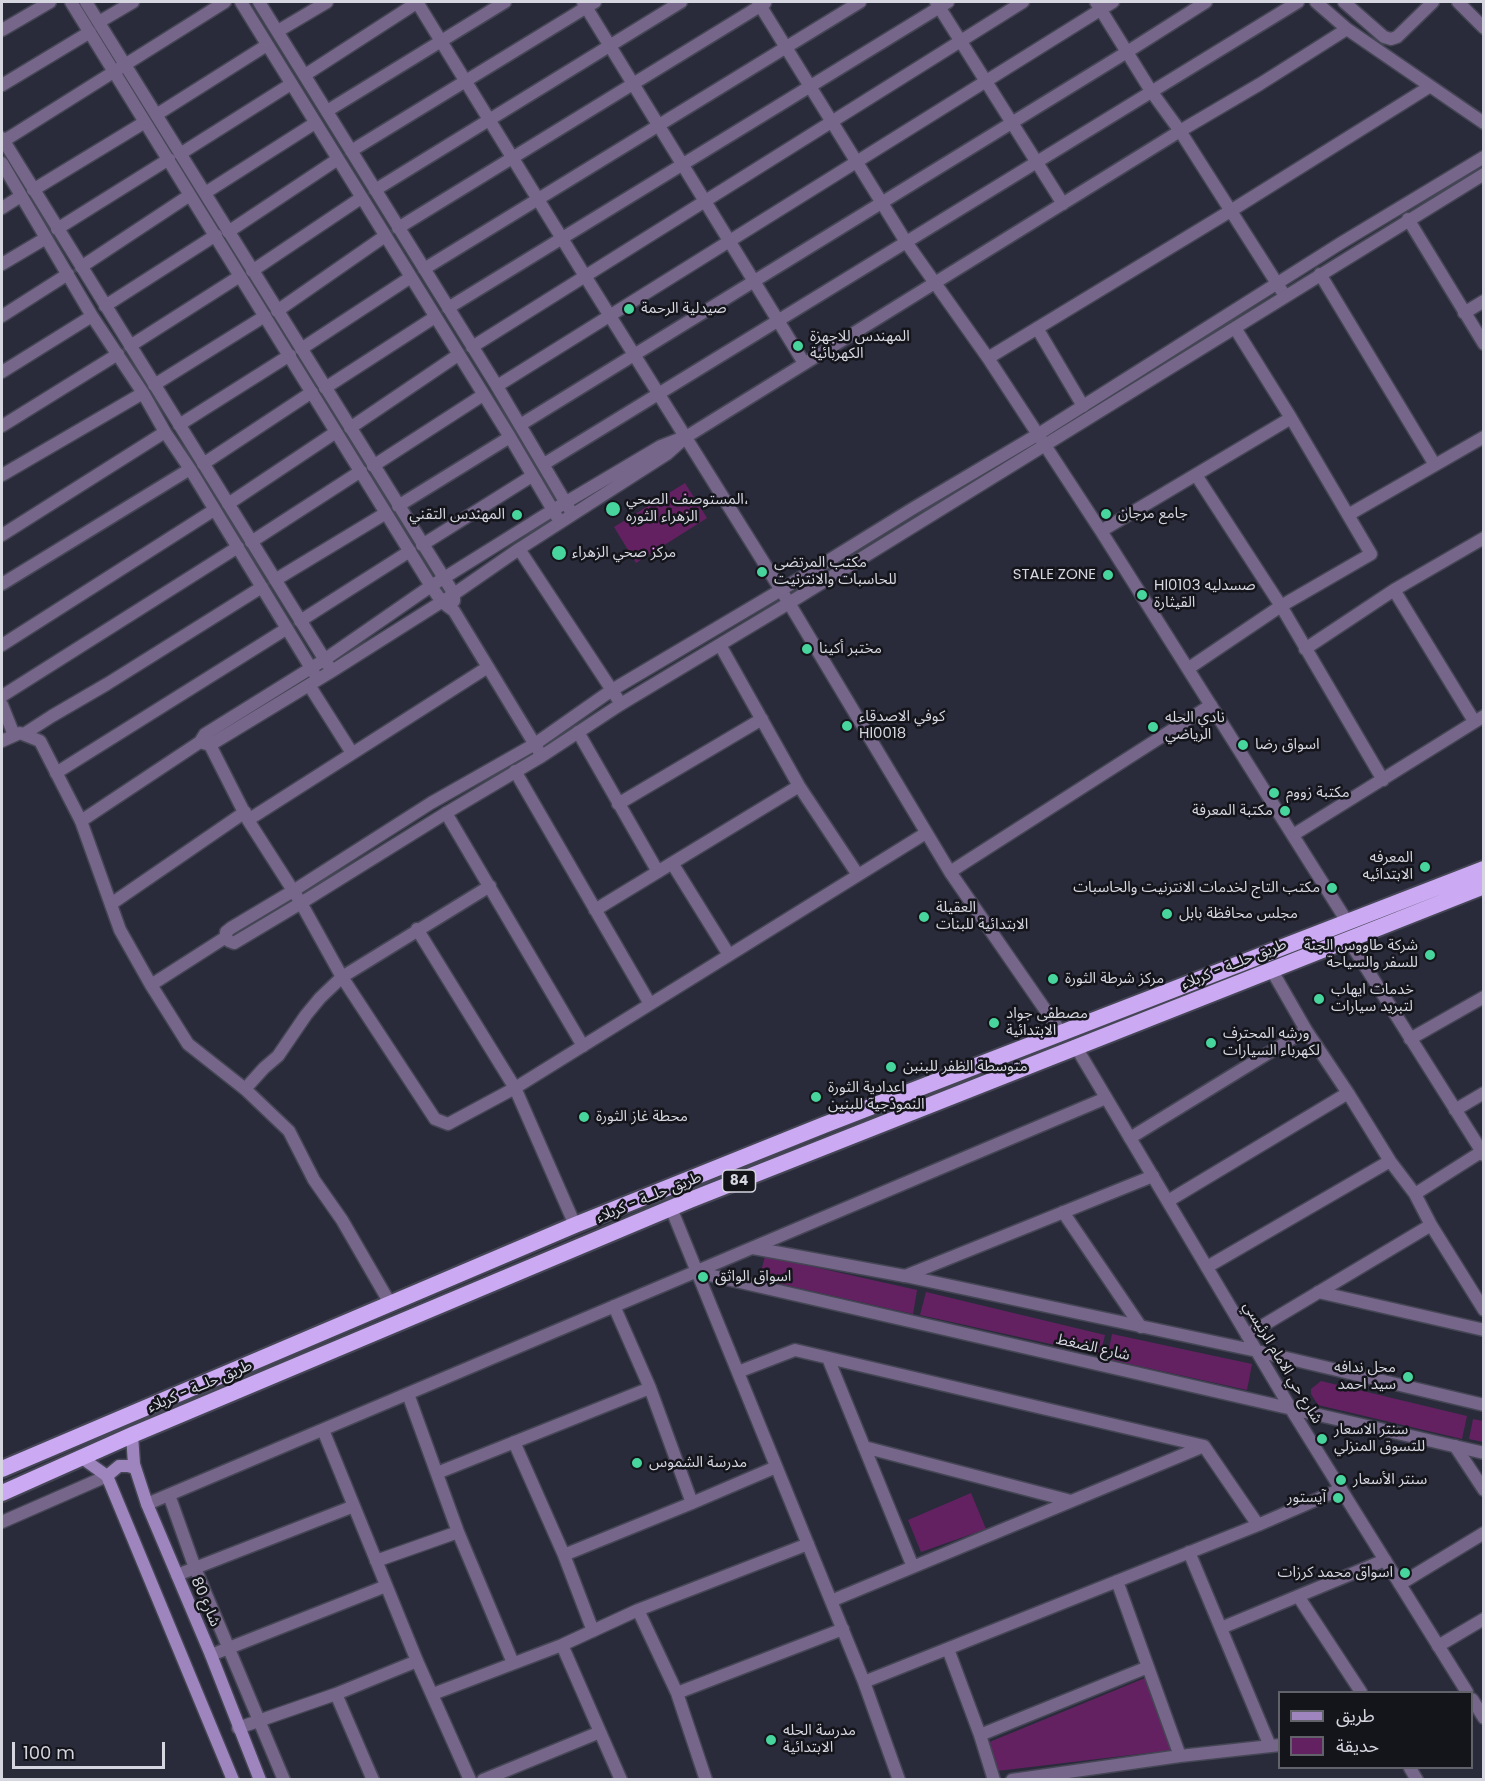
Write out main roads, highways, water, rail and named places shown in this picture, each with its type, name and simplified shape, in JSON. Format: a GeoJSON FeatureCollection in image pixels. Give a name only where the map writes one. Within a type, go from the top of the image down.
{"type":"FeatureCollection","features":[{"type":"Feature","properties":{"kind":"highway","name":"طريق حلــة - كربلاء"},"geometry":{"type":"LineString","coordinates":[[2,1493],[132,1435],[671,1208],[1271,969],[1484,869]]}},
{"type":"Feature","properties":{"kind":"highway","name":"طريق حلــة - كربلاء"},"geometry":{"type":"LineString","coordinates":[[2,1469],[575,1225],[842,1118],[1062,1034],[1348,931],[1484,886]]}},
{"type":"Feature","properties":{"kind":"highway"},"geometry":{"type":"LineString","coordinates":[[842,1118],[842,1131],[847,1137]]}},
{"type":"Feature","properties":{"kind":"highway"},"geometry":{"type":"LineString","coordinates":[[797,1136],[802,1145],[801,1156]]}},
{"type":"Feature","properties":{"kind":"main road","name":"شارع 80"},"geometry":{"type":"LineString","coordinates":[[132,1435],[135,1468],[147,1504],[211,1655],[260,1779]]}},
{"type":"Feature","properties":{"kind":"main road"},"geometry":{"type":"LineString","coordinates":[[82,1458],[107,1476],[233,1779]]}},
{"type":"Feature","properties":{"kind":"main road"},"geometry":{"type":"LineString","coordinates":[[107,1476],[119,1466],[135,1468]]}},
{"type":"Feature","properties":{"kind":"place","name":"صيدلية الرحمة"},"geometry":{"type":"Point","coordinates":[629,309]}},
{"type":"Feature","properties":{"kind":"place","name":"المهندس للاجهزة الكهربائية"},"geometry":{"type":"Point","coordinates":[798,346]}},
{"type":"Feature","properties":{"kind":"place","name":"المستوصف الصحي، الزهراء الثوره"},"geometry":{"type":"Point","coordinates":[613,509]}},
{"type":"Feature","properties":{"kind":"place","name":"جامع مرجان"},"geometry":{"type":"Point","coordinates":[1106,514]}},
{"type":"Feature","properties":{"kind":"place","name":"المهندس التقني"},"geometry":{"type":"Point","coordinates":[517,515]}},
{"type":"Feature","properties":{"kind":"place","name":"مركز صحي الزهراء"},"geometry":{"type":"Point","coordinates":[559,553]}},
{"type":"Feature","properties":{"kind":"place","name":"مكتب المرتضى للحاسبات والانترنيت"},"geometry":{"type":"Point","coordinates":[762,572]}},
{"type":"Feature","properties":{"kind":"place","name":"STALE ZONE"},"geometry":{"type":"Point","coordinates":[1108,575]}},
{"type":"Feature","properties":{"kind":"place","name":"Hl0103 صسدليه القيثارة"},"geometry":{"type":"Point","coordinates":[1142,595]}},
{"type":"Feature","properties":{"kind":"place","name":"مختبر أكينا"},"geometry":{"type":"Point","coordinates":[807,649]}},
{"type":"Feature","properties":{"kind":"place","name":"كوفي الاصدقاء Hl0018"},"geometry":{"type":"Point","coordinates":[847,726]}},
{"type":"Feature","properties":{"kind":"place","name":"نادي الحله الرياضي"},"geometry":{"type":"Point","coordinates":[1153,727]}},
{"type":"Feature","properties":{"kind":"place","name":"اسواق رضا"},"geometry":{"type":"Point","coordinates":[1243,745]}},
{"type":"Feature","properties":{"kind":"place","name":"مكتبة زووم"},"geometry":{"type":"Point","coordinates":[1274,793]}},
{"type":"Feature","properties":{"kind":"place","name":"مكتبة المعرفة"},"geometry":{"type":"Point","coordinates":[1285,811]}},
{"type":"Feature","properties":{"kind":"place","name":"المعرفه الابتدائيه"},"geometry":{"type":"Point","coordinates":[1425,867]}},
{"type":"Feature","properties":{"kind":"place","name":"مكتب التاج لخدمات الانترنيت والحاسبات"},"geometry":{"type":"Point","coordinates":[1332,888]}},
{"type":"Feature","properties":{"kind":"place","name":"مجلس محافظة بابل"},"geometry":{"type":"Point","coordinates":[1167,914]}},
{"type":"Feature","properties":{"kind":"place","name":"العقيلة الابتدائية للبنات"},"geometry":{"type":"Point","coordinates":[924,917]}},
{"type":"Feature","properties":{"kind":"place","name":"شركة طاووس الجنة للسفر والسياحة"},"geometry":{"type":"Point","coordinates":[1430,955]}},
{"type":"Feature","properties":{"kind":"place","name":"مركز شرطة الثورة"},"geometry":{"type":"Point","coordinates":[1053,979]}},
{"type":"Feature","properties":{"kind":"place","name":"خدمات ايهاب لتبريد سيارات"},"geometry":{"type":"Point","coordinates":[1319,999]}},
{"type":"Feature","properties":{"kind":"place","name":"مصطفى جواد الابتدائية"},"geometry":{"type":"Point","coordinates":[994,1023]}},
{"type":"Feature","properties":{"kind":"place","name":"ورشه المحترف لكهرباء السيارات"},"geometry":{"type":"Point","coordinates":[1211,1043]}},
{"type":"Feature","properties":{"kind":"place","name":"متوسطة الظفر للبنبن"},"geometry":{"type":"Point","coordinates":[891,1067]}},
{"type":"Feature","properties":{"kind":"place","name":"اعدادية الثورة النموذجية للبنين"},"geometry":{"type":"Point","coordinates":[816,1097]}},
{"type":"Feature","properties":{"kind":"place","name":"محطة غاز الثورة"},"geometry":{"type":"Point","coordinates":[584,1117]}},
{"type":"Feature","properties":{"kind":"place","name":"اسواق الواثق"},"geometry":{"type":"Point","coordinates":[703,1277]}},
{"type":"Feature","properties":{"kind":"place","name":"محل ندافه سيد احمد"},"geometry":{"type":"Point","coordinates":[1408,1377]}},
{"type":"Feature","properties":{"kind":"place","name":"سنتر الاسعار للتسوق المنزلي"},"geometry":{"type":"Point","coordinates":[1322,1439]}},
{"type":"Feature","properties":{"kind":"place","name":"مدرسة الشموس"},"geometry":{"type":"Point","coordinates":[637,1463]}},
{"type":"Feature","properties":{"kind":"place","name":"سنتر الأسعار"},"geometry":{"type":"Point","coordinates":[1341,1480]}},
{"type":"Feature","properties":{"kind":"place","name":"آيستور"},"geometry":{"type":"Point","coordinates":[1338,1498]}},
{"type":"Feature","properties":{"kind":"place","name":"اسواق محمد كرزات"},"geometry":{"type":"Point","coordinates":[1405,1573]}},
{"type":"Feature","properties":{"kind":"place","name":"مدرسة الحله الابتدائية"},"geometry":{"type":"Point","coordinates":[771,1740]}}]}
